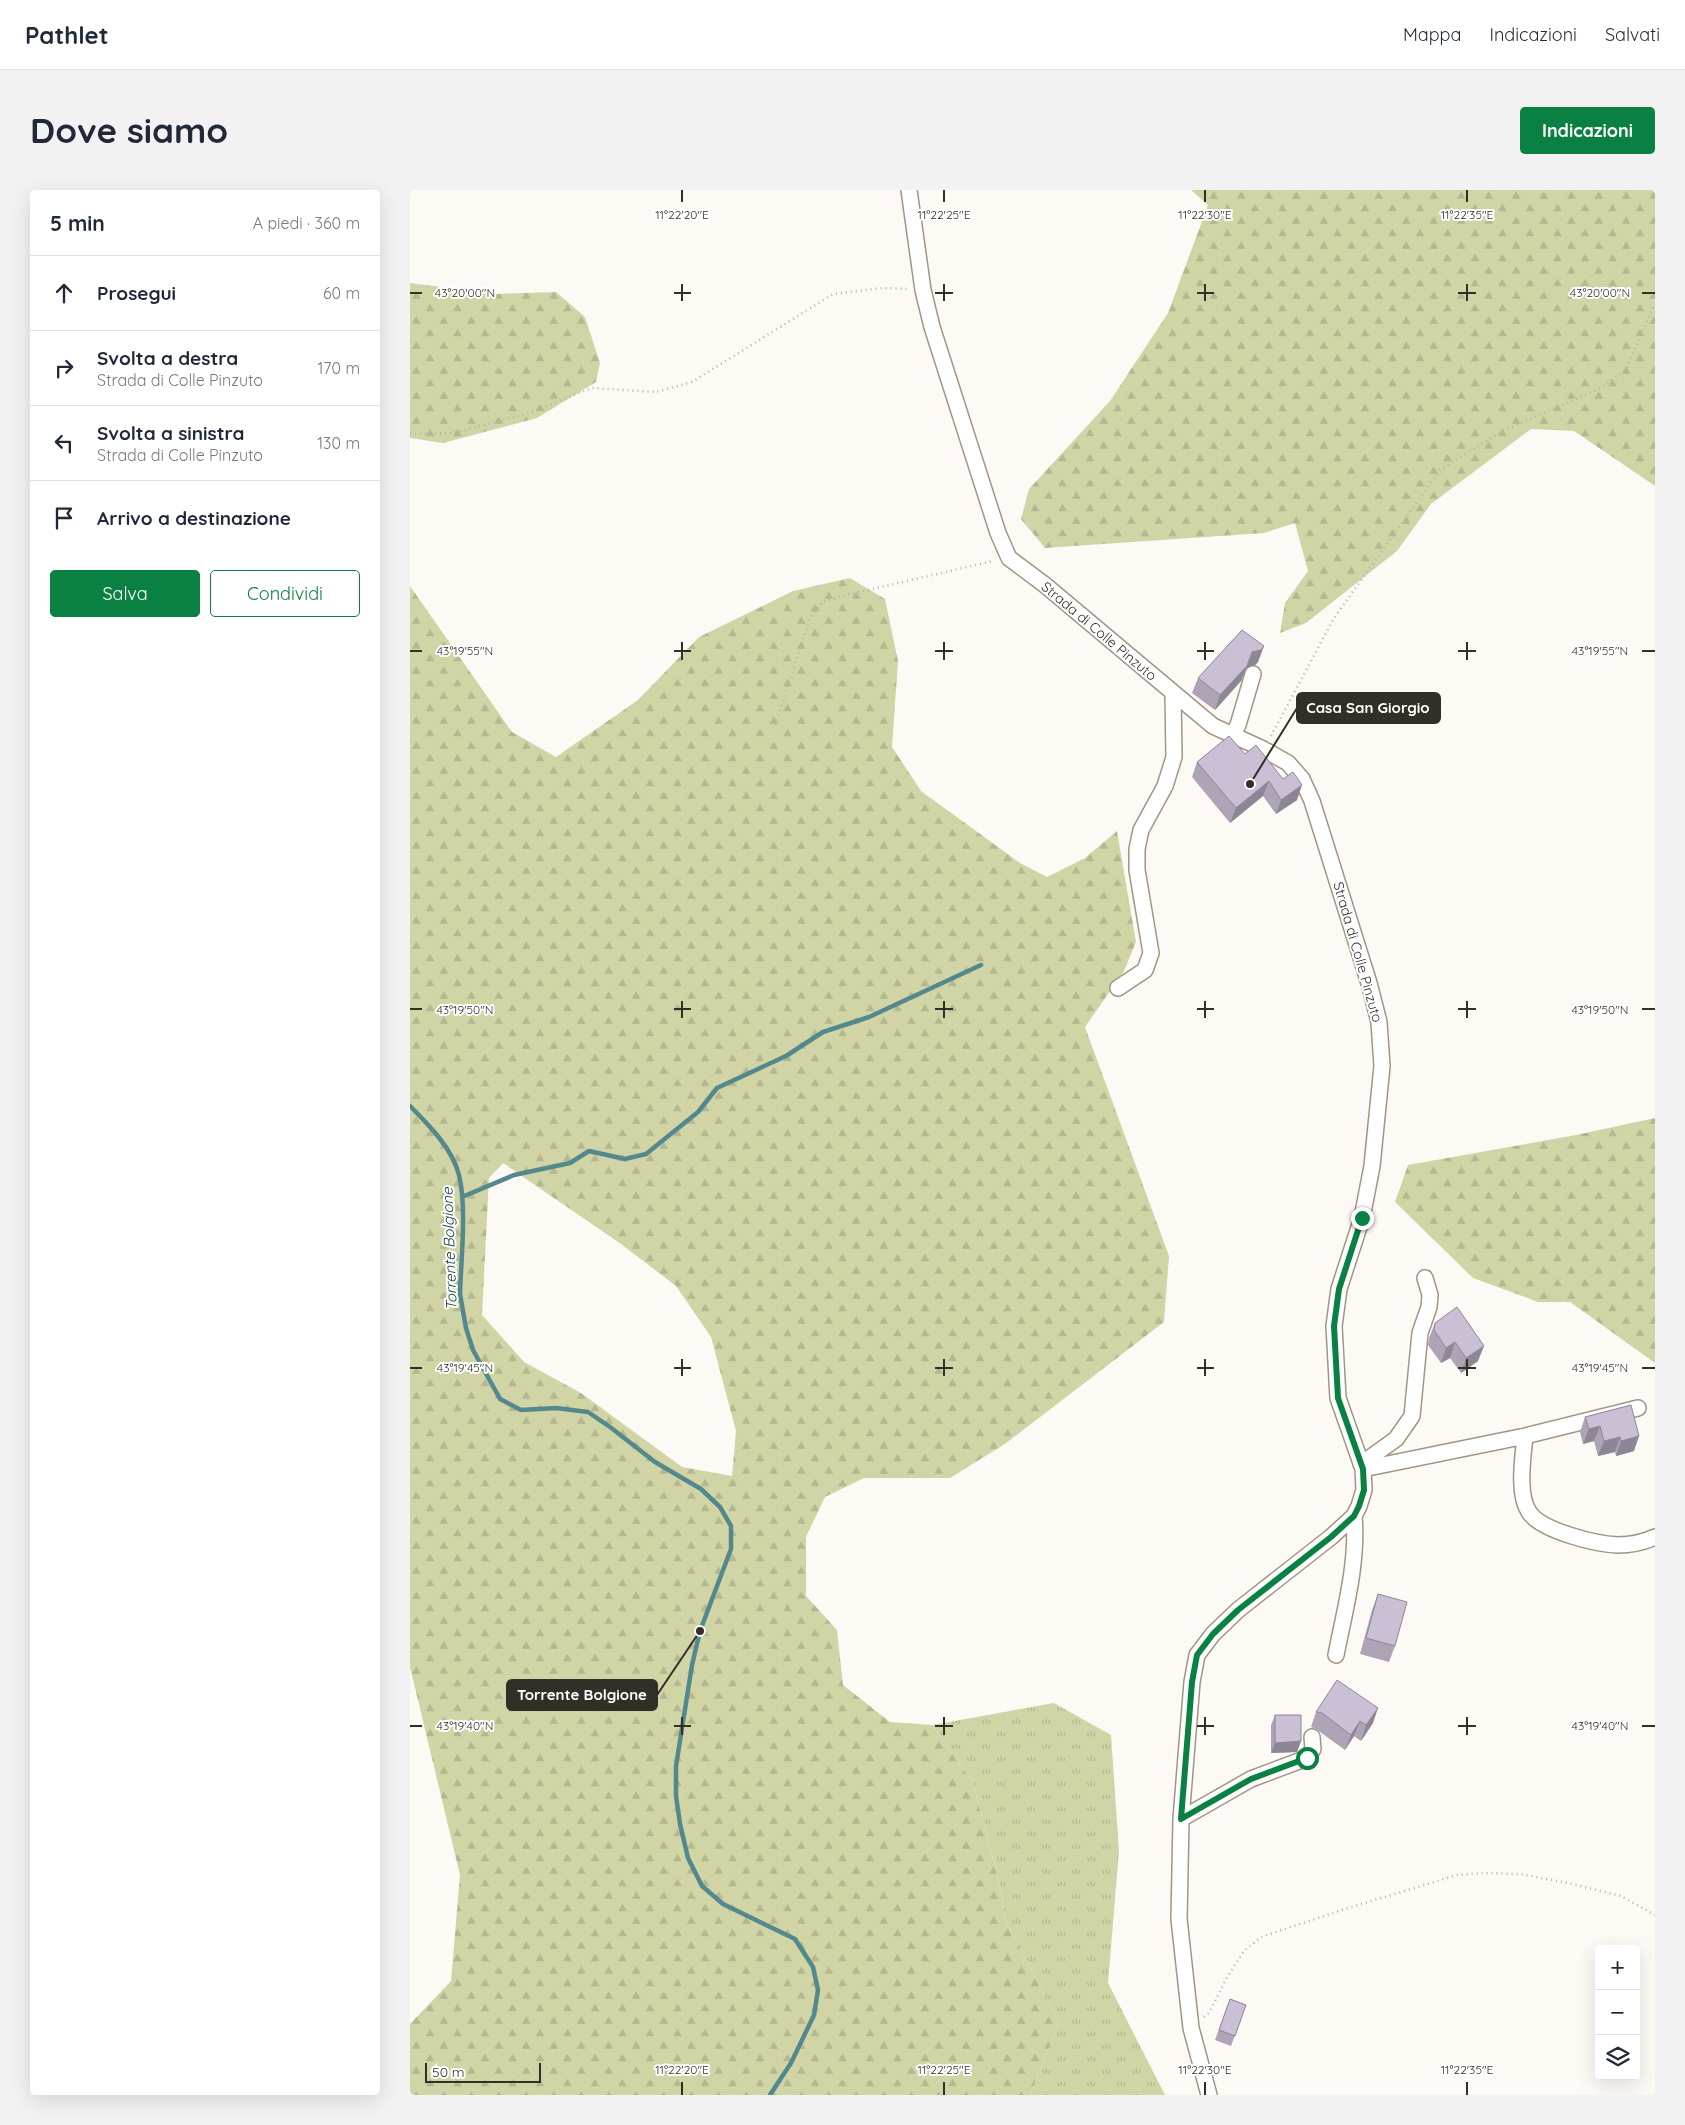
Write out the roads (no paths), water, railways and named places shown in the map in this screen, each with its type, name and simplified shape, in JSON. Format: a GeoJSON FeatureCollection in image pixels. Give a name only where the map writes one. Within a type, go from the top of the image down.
{"type":"FeatureCollection","features":[{"type":"Feature","properties":{"kind":"lane","name":"Strada di Colle Pinzuto"},"geometry":{"type":"LineString","coordinates":[[909,190],[923,290],[932,327],[998,533],[1009,558],[1045,585],[1213,726],[1288,763],[1302,779],[1312,800],[1369,983],[1379,1022],[1382,1066],[1372,1166],[1362,1218],[1339,1289],[1334,1326],[1338,1398],[1362,1467],[1364,1490],[1354,1516],[1331,1537],[1238,1610],[1213,1634],[1197,1655],[1192,1682],[1181,1819],[1179,1919],[1191,2028],[1209,2095]]}},
{"type":"Feature","properties":{"kind":"lane"},"geometry":{"type":"LineString","coordinates":[[1232,736],[1238,725],[1253,674]]}},
{"type":"Feature","properties":{"kind":"lane"},"geometry":{"type":"LineString","coordinates":[[1118,988],[1145,970],[1151,953],[1136,870],[1137,849],[1141,830],[1165,786],[1174,757],[1173,693]]}},
{"type":"Feature","properties":{"kind":"lane"},"geometry":{"type":"LineString","coordinates":[[1362,1467],[1396,1439],[1412,1416],[1420,1333],[1429,1307],[1430,1295],[1425,1278]]}},
{"type":"Feature","properties":{"kind":"lane"},"geometry":{"type":"LineString","coordinates":[[1362,1467],[1524,1436],[1638,1408]]}},
{"type":"Feature","properties":{"kind":"lane"},"geometry":{"type":"LineString","coordinates":[[1524,1436],[1522,1478],[1524,1497],[1529,1513],[1547,1526],[1593,1542],[1620,1545],[1647,1541],[1655,1537]]}},
{"type":"Feature","properties":{"kind":"lane"},"geometry":{"type":"LineString","coordinates":[[1336,1655],[1352,1570],[1355,1537],[1354,1516]]}},
{"type":"Feature","properties":{"kind":"lane"},"geometry":{"type":"LineString","coordinates":[[1181,1819],[1251,1779],[1307,1758],[1313,1749],[1312,1737]]}},
{"type":"Feature","properties":{"kind":"waterway"},"geometry":{"type":"LineString","coordinates":[[462,1197],[514,1175],[570,1163],[589,1151],[625,1159],[646,1154],[698,1112],[717,1088],[786,1056],[823,1032],[869,1017],[981,965]]}},
{"type":"Feature","properties":{"kind":"waterway","name":"Torrente Bolgione"},"geometry":{"type":"LineString","coordinates":[[410,1106],[432,1129],[456,1165],[463,1203],[460,1294],[466,1328],[473,1350],[500,1399],[521,1410],[556,1408],[588,1412],[655,1462],[701,1489],[720,1507],[731,1526],[731,1549],[700,1631],[692,1665],[676,1766],[676,1796],[688,1858],[702,1886],[723,1904],[795,1939],[813,1967],[818,1990],[814,2015],[791,2063],[770,2095]]}},
{"type":"Feature","properties":{"kind":"place","name":"Casa San Giorgio"},"geometry":{"type":"Point","coordinates":[1250,784]}},
{"type":"Feature","properties":{"kind":"place","name":"Torrente Bolgione"},"geometry":{"type":"Point","coordinates":[700,1631]}}]}
